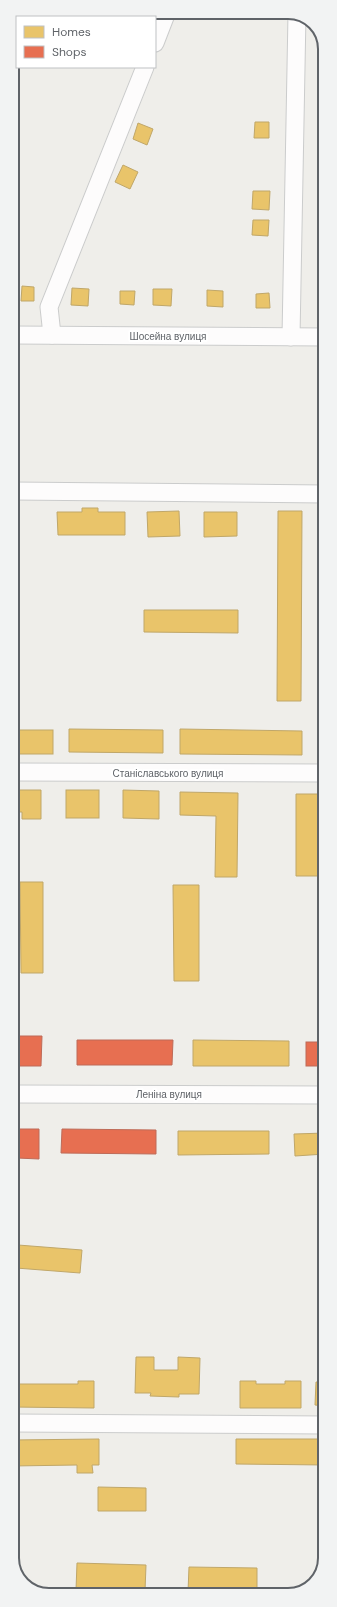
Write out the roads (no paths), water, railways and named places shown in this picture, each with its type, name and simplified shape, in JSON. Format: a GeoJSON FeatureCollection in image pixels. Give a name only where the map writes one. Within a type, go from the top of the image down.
{"type":"FeatureCollection","features":[{"type":"Feature","properties":{"kind":"street"},"geometry":{"type":"LineString","coordinates":[[156,40],[164,19]]}},
{"type":"Feature","properties":{"kind":"street"},"geometry":{"type":"LineString","coordinates":[[291,337],[297,20]]}},
{"type":"Feature","properties":{"kind":"street"},"geometry":{"type":"LineString","coordinates":[[52,335],[49,307],[145,68]]}},
{"type":"Feature","properties":{"kind":"street","name":"Шосейна вулиця"},"geometry":{"type":"LineString","coordinates":[[19,335],[318,337]]}},
{"type":"Feature","properties":{"kind":"street"},"geometry":{"type":"LineString","coordinates":[[19,491],[318,494]]}},
{"type":"Feature","properties":{"kind":"street","name":"Станіславського вулиця"},"geometry":{"type":"LineString","coordinates":[[19,772],[318,773]]}},
{"type":"Feature","properties":{"kind":"street","name":"Леніна вулиця"},"geometry":{"type":"LineString","coordinates":[[19,1094],[318,1095]]}},
{"type":"Feature","properties":{"kind":"street"},"geometry":{"type":"LineString","coordinates":[[19,1423],[318,1425]]}}]}
